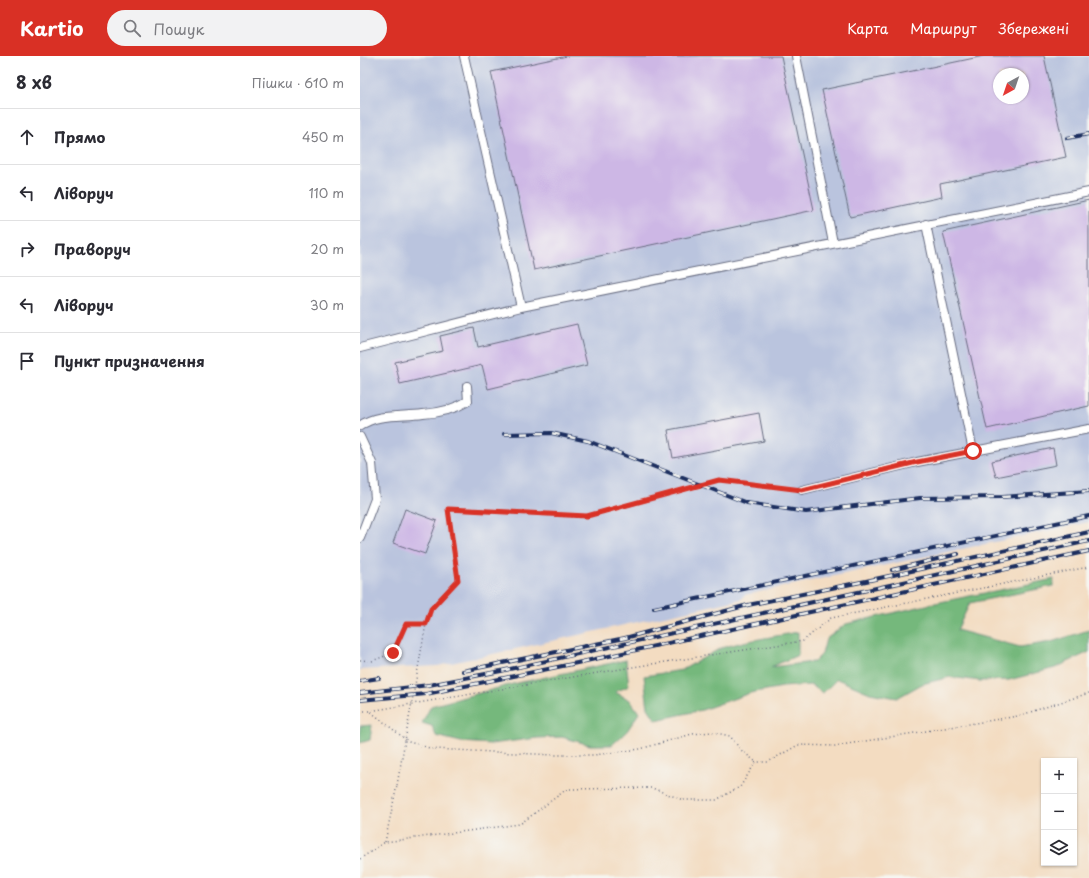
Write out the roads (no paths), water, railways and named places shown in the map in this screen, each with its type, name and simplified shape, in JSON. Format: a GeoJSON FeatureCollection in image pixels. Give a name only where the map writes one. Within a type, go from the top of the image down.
{"type":"FeatureCollection","features":[{"type":"Feature","properties":{"kind":"lane"},"geometry":{"type":"LineString","coordinates":[[464,56],[521,307]]}},
{"type":"Feature","properties":{"kind":"lane"},"geometry":{"type":"LineString","coordinates":[[796,56],[833,243]]}},
{"type":"Feature","properties":{"kind":"lane"},"geometry":{"type":"LineString","coordinates":[[360,348],[521,307],[1089,192]]}},
{"type":"Feature","properties":{"kind":"lane"},"geometry":{"type":"LineString","coordinates":[[926,224],[973,451]]}},
{"type":"Feature","properties":{"kind":"lane"},"geometry":{"type":"LineString","coordinates":[[360,426],[368,420],[424,414],[458,407],[468,401],[467,386]]}},
{"type":"Feature","properties":{"kind":"lane"},"geometry":{"type":"LineString","coordinates":[[802,490],[917,462],[1089,429]]}},
{"type":"Feature","properties":{"kind":"lane"},"geometry":{"type":"LineString","coordinates":[[360,437],[372,463],[375,499],[360,538]]}},
{"type":"Feature","properties":{"kind":"railway"},"geometry":{"type":"LineString","coordinates":[[1067,138],[1089,134]]}},
{"type":"Feature","properties":{"kind":"railway"},"geometry":{"type":"LineString","coordinates":[[504,434],[551,433],[588,441],[747,503],[806,512],[920,498],[1002,497],[1089,491]]}},
{"type":"Feature","properties":{"kind":"railway"},"geometry":{"type":"LineString","coordinates":[[654,608],[1089,516]]}},
{"type":"Feature","properties":{"kind":"railway"},"geometry":{"type":"LineString","coordinates":[[463,671],[625,638],[748,605],[866,581],[1089,532]]}},
{"type":"Feature","properties":{"kind":"railway"},"geometry":{"type":"LineString","coordinates":[[360,693],[429,685],[501,671],[1089,541]]}},
{"type":"Feature","properties":{"kind":"railway"},"geometry":{"type":"LineString","coordinates":[[360,700],[426,694],[577,663],[1089,551]]}},
{"type":"Feature","properties":{"kind":"railway"},"geometry":{"type":"LineString","coordinates":[[892,570],[958,554]]}},
{"type":"Feature","properties":{"kind":"railway"},"geometry":{"type":"LineString","coordinates":[[360,681],[379,678]]}}]}
